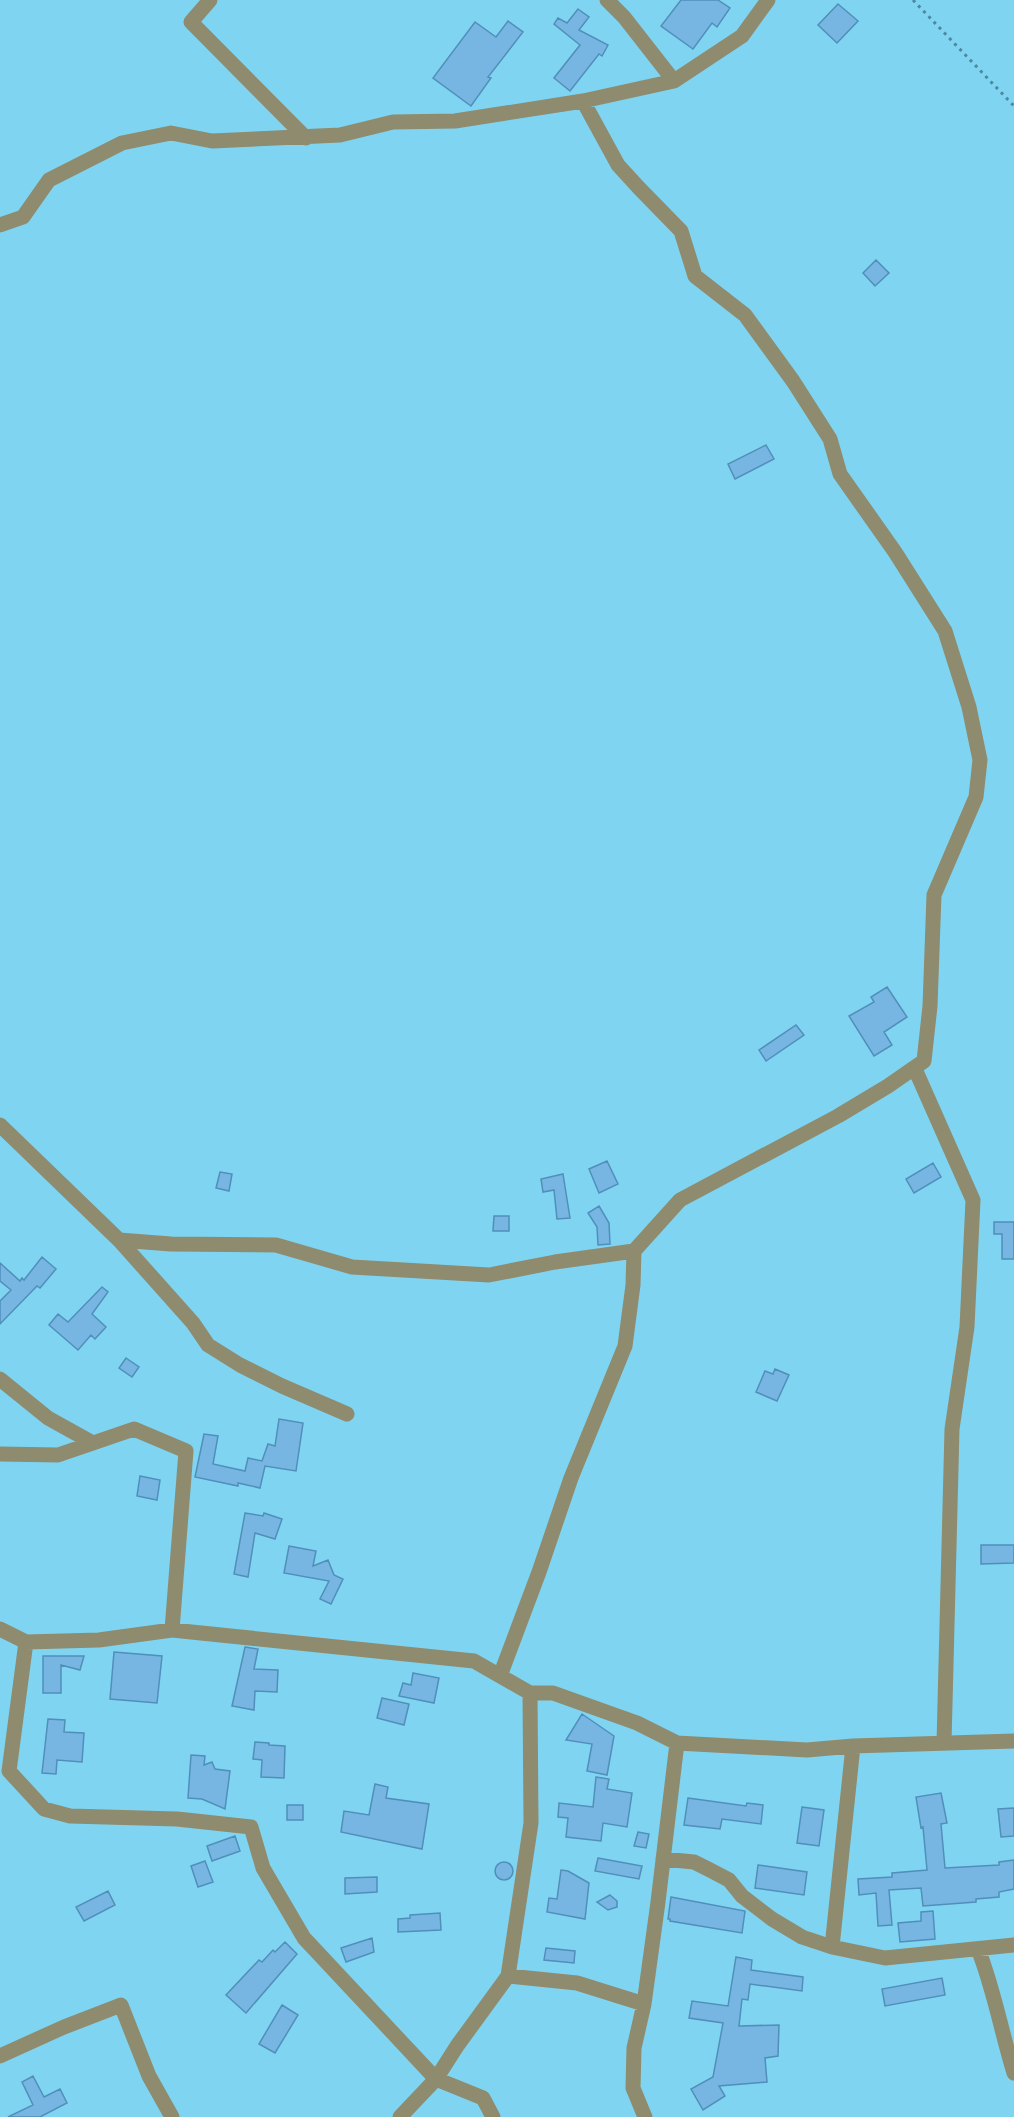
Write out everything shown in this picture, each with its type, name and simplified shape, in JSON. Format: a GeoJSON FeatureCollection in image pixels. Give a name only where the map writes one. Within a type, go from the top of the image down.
{"type":"FeatureCollection","features":[{"type":"Feature","properties":{"kind":"street"},"geometry":{"type":"LineString","coordinates":[[210,0],[191,22],[306,138]]}},
{"type":"Feature","properties":{"kind":"street"},"geometry":{"type":"LineString","coordinates":[[607,0],[624,17],[674,81]]}},
{"type":"Feature","properties":{"kind":"street"},"geometry":{"type":"LineString","coordinates":[[0,225],[23,217],[49,180],[122,143],[171,134],[212,141],[340,135],[393,122],[455,121],[583,101],[674,81],[742,36],[768,0]]}},
{"type":"Feature","properties":{"kind":"street"},"geometry":{"type":"LineString","coordinates":[[119,1240],[171,1244],[276,1245],[352,1267],[489,1275],[555,1262],[634,1251],[680,1200],[838,1116],[915,1069],[924,1061],[930,1006],[934,895],[976,797],[980,760],[969,707],[945,631],[895,552],[840,474],[830,438],[793,381],[745,315],[695,276],[681,231],[618,165],[583,101]]}},
{"type":"Feature","properties":{"kind":"street"},"geometry":{"type":"LineString","coordinates":[[915,1069],[973,1200],[967,1327],[952,1429],[944,1743]]}},
{"type":"Feature","properties":{"kind":"street"},"geometry":{"type":"LineString","coordinates":[[0,1125],[119,1240],[193,1323],[208,1345],[240,1365],[282,1386],[347,1414]]}},
{"type":"Feature","properties":{"kind":"street"},"geometry":{"type":"LineString","coordinates":[[500,1676],[571,1478],[625,1346],[633,1285],[634,1251]]}},
{"type":"Feature","properties":{"kind":"street"},"geometry":{"type":"LineString","coordinates":[[0,1379],[48,1418],[93,1443]]}},
{"type":"Feature","properties":{"kind":"street"},"geometry":{"type":"LineString","coordinates":[[0,1454],[58,1455],[134,1430],[186,1451],[172,1630]]}},
{"type":"Feature","properties":{"kind":"street"},"geometry":{"type":"LineString","coordinates":[[0,1629],[26,1642],[99,1640],[172,1630],[474,1661],[530,1694],[553,1694],[637,1723],[677,1743],[807,1750],[854,1746],[1014,1741]]}},
{"type":"Feature","properties":{"kind":"street"},"geometry":{"type":"LineString","coordinates":[[26,1642],[4,1774],[44,1809],[70,1816],[177,1819],[251,1827],[263,1868],[304,1938],[436,2079],[483,2098],[493,2117]]}},
{"type":"Feature","properties":{"kind":"street"},"geometry":{"type":"LineString","coordinates":[[400,2117],[436,2079],[508,1976],[531,1823],[530,1694]]}},
{"type":"Feature","properties":{"kind":"street"},"geometry":{"type":"LineString","coordinates":[[645,2117],[633,2088],[634,2048],[644,2004],[677,1743]]}},
{"type":"Feature","properties":{"kind":"street"},"geometry":{"type":"LineString","coordinates":[[832,1947],[854,1746]]}},
{"type":"Feature","properties":{"kind":"street"},"geometry":{"type":"LineString","coordinates":[[663,1859],[694,1862],[711,1870],[729,1880],[742,1896],[772,1919],[802,1937],[832,1947],[885,1958],[1014,1945]]}},
{"type":"Feature","properties":{"kind":"street"},"geometry":{"type":"LineString","coordinates":[[978,1949],[990,1981],[1014,2073]]}},
{"type":"Feature","properties":{"kind":"street"},"geometry":{"type":"LineString","coordinates":[[508,1976],[577,1983],[644,2004]]}},
{"type":"Feature","properties":{"kind":"street"},"geometry":{"type":"LineString","coordinates":[[0,2056],[64,2027],[121,2005],[149,2076],[172,2117]]}},
{"type":"Feature","properties":{"kind":"path"},"geometry":{"type":"LineString","coordinates":[[913,0],[1014,106]]}},
{"type":"Feature","properties":{"kind":"building"},"geometry":{"type":"Polygon","coordinates":[[[681,0],[718,0],[730,8],[717,27],[712,23],[693,49],[661,26],[681,0]]]}},
{"type":"Feature","properties":{"kind":"building"},"geometry":{"type":"Polygon","coordinates":[[[838,4],[858,21],[837,43],[818,25],[838,4]]]}},
{"type":"Feature","properties":{"kind":"building"},"geometry":{"type":"Polygon","coordinates":[[[578,9],[589,17],[579,30],[608,45],[602,56],[599,54],[570,91],[554,78],[580,45],[554,24],[558,18],[567,23],[578,9]]]}},
{"type":"Feature","properties":{"kind":"building"},"geometry":{"type":"Polygon","coordinates":[[[508,21],[523,32],[488,77],[491,78],[471,106],[433,78],[475,22],[496,37],[508,21]]]}},
{"type":"Feature","properties":{"kind":"building"},"geometry":{"type":"Polygon","coordinates":[[[876,260],[889,273],[875,286],[863,273],[876,260]]]}},
{"type":"Feature","properties":{"kind":"building"},"geometry":{"type":"Polygon","coordinates":[[[766,445],[774,459],[735,479],[728,464],[766,445]]]}},
{"type":"Feature","properties":{"kind":"building"},"geometry":{"type":"Polygon","coordinates":[[[887,987],[907,1017],[884,1032],[892,1045],[874,1056],[849,1016],[874,1002],[871,997],[887,987]]]}},
{"type":"Feature","properties":{"kind":"building"},"geometry":{"type":"Polygon","coordinates":[[[796,1025],[804,1035],[766,1061],[759,1050],[796,1025]]]}},
{"type":"Feature","properties":{"kind":"building"},"geometry":{"type":"Polygon","coordinates":[[[607,1161],[618,1184],[599,1193],[589,1169],[607,1161]]]}},
{"type":"Feature","properties":{"kind":"building"},"geometry":{"type":"Polygon","coordinates":[[[933,1163],[941,1177],[914,1193],[906,1179],[933,1163]]]}},
{"type":"Feature","properties":{"kind":"building"},"geometry":{"type":"Polygon","coordinates":[[[220,1172],[232,1174],[229,1191],[216,1188],[220,1172]]]}},
{"type":"Feature","properties":{"kind":"building"},"geometry":{"type":"Polygon","coordinates":[[[563,1174],[570,1218],[557,1219],[554,1190],[543,1192],[541,1179],[563,1174]]]}},
{"type":"Feature","properties":{"kind":"building"},"geometry":{"type":"Polygon","coordinates":[[[599,1206],[609,1223],[610,1244],[598,1245],[597,1227],[588,1213],[599,1206]]]}},
{"type":"Feature","properties":{"kind":"building"},"geometry":{"type":"Polygon","coordinates":[[[494,1216],[509,1216],[509,1231],[493,1231],[494,1216]]]}},
{"type":"Feature","properties":{"kind":"building"},"geometry":{"type":"Polygon","coordinates":[[[994,1222],[1014,1222],[1014,1259],[1002,1259],[1002,1234],[994,1234],[994,1222]]]}},
{"type":"Feature","properties":{"kind":"building"},"geometry":{"type":"Polygon","coordinates":[[[42,1257],[56,1269],[40,1288],[37,1286],[0,1324],[0,1301],[11,1290],[0,1281],[0,1263],[20,1281],[22,1278],[24,1280],[42,1257]]]}},
{"type":"Feature","properties":{"kind":"building"},"geometry":{"type":"Polygon","coordinates":[[[102,1287],[108,1292],[92,1314],[106,1327],[95,1339],[91,1335],[78,1350],[49,1325],[58,1314],[68,1322],[102,1287]]]}},
{"type":"Feature","properties":{"kind":"building"},"geometry":{"type":"Polygon","coordinates":[[[126,1358],[139,1367],[132,1377],[119,1368],[126,1358]]]}},
{"type":"Feature","properties":{"kind":"building"},"geometry":{"type":"Polygon","coordinates":[[[775,1369],[789,1375],[777,1401],[756,1392],[765,1371],[773,1374],[775,1369]]]}},
{"type":"Feature","properties":{"kind":"building"},"geometry":{"type":"Polygon","coordinates":[[[279,1419],[303,1423],[296,1471],[265,1466],[260,1488],[195,1477],[204,1434],[218,1436],[213,1464],[245,1471],[248,1458],[262,1461],[268,1444],[275,1446],[279,1419]]]}},
{"type":"Feature","properties":{"kind":"building"},"geometry":{"type":"Polygon","coordinates":[[[140,1476],[160,1480],[157,1500],[137,1496],[140,1476]]]}},
{"type":"Feature","properties":{"kind":"building"},"geometry":{"type":"Polygon","coordinates":[[[245,1513],[263,1516],[264,1513],[282,1519],[275,1539],[255,1533],[248,1577],[234,1574],[245,1513]]]}},
{"type":"Feature","properties":{"kind":"building"},"geometry":{"type":"Polygon","coordinates":[[[981,1545],[1014,1545],[1014,1563],[981,1564],[981,1545]]]}},
{"type":"Feature","properties":{"kind":"building"},"geometry":{"type":"Polygon","coordinates":[[[289,1546],[316,1551],[313,1566],[328,1560],[334,1575],[343,1579],[331,1604],[320,1599],[329,1581],[284,1573],[289,1546]]]}},
{"type":"Feature","properties":{"kind":"building"},"geometry":{"type":"Polygon","coordinates":[[[245,1647],[258,1649],[254,1669],[278,1670],[277,1692],[255,1691],[254,1710],[232,1706],[245,1647]]]}},
{"type":"Feature","properties":{"kind":"building"},"geometry":{"type":"Polygon","coordinates":[[[114,1652],[162,1656],[157,1703],[110,1699],[114,1652]]]}},
{"type":"Feature","properties":{"kind":"building"},"geometry":{"type":"Polygon","coordinates":[[[43,1656],[84,1656],[80,1670],[61,1665],[61,1693],[43,1693],[43,1656]]]}},
{"type":"Feature","properties":{"kind":"building"},"geometry":{"type":"Polygon","coordinates":[[[413,1673],[439,1678],[434,1703],[399,1696],[403,1683],[411,1685],[413,1673]]]}},
{"type":"Feature","properties":{"kind":"building"},"geometry":{"type":"Polygon","coordinates":[[[382,1698],[409,1704],[404,1725],[377,1718],[382,1698]]]}},
{"type":"Feature","properties":{"kind":"building"},"geometry":{"type":"Polygon","coordinates":[[[582,1714],[614,1736],[607,1775],[587,1771],[592,1744],[566,1740],[582,1714]]]}},
{"type":"Feature","properties":{"kind":"building"},"geometry":{"type":"Polygon","coordinates":[[[48,1719],[65,1720],[64,1732],[84,1733],[82,1762],[57,1760],[56,1774],[42,1773],[48,1719]]]}},
{"type":"Feature","properties":{"kind":"building"},"geometry":{"type":"Polygon","coordinates":[[[255,1742],[285,1746],[284,1778],[261,1777],[262,1760],[253,1759],[255,1742]]]}},
{"type":"Feature","properties":{"kind":"building"},"geometry":{"type":"Polygon","coordinates":[[[191,1755],[205,1756],[204,1765],[212,1762],[215,1769],[230,1771],[225,1809],[202,1799],[188,1798],[191,1755]]]}},
{"type":"Feature","properties":{"kind":"building"},"geometry":{"type":"Polygon","coordinates":[[[596,1777],[609,1779],[607,1789],[632,1793],[627,1827],[603,1823],[601,1841],[566,1837],[568,1818],[558,1817],[559,1803],[593,1807],[596,1777]]]}},
{"type":"Feature","properties":{"kind":"building"},"geometry":{"type":"Polygon","coordinates":[[[375,1784],[388,1787],[386,1798],[429,1804],[422,1849],[341,1832],[344,1811],[369,1815],[375,1784]]]}},
{"type":"Feature","properties":{"kind":"building"},"geometry":{"type":"Polygon","coordinates":[[[941,1793],[947,1823],[941,1824],[945,1868],[999,1865],[999,1862],[1014,1860],[1014,1889],[999,1892],[999,1897],[976,1899],[976,1902],[923,1906],[921,1888],[889,1890],[892,1925],[878,1926],[876,1893],[859,1895],[858,1879],[892,1877],[892,1873],[927,1870],[923,1827],[921,1828],[916,1797],[941,1793]]]}},
{"type":"Feature","properties":{"kind":"building"},"geometry":{"type":"Polygon","coordinates":[[[688,1798],[746,1806],[747,1803],[763,1805],[761,1824],[722,1819],[720,1829],[684,1825],[688,1798]]]}},
{"type":"Feature","properties":{"kind":"building"},"geometry":{"type":"Polygon","coordinates":[[[287,1805],[303,1805],[303,1820],[287,1820],[287,1805]]]}},
{"type":"Feature","properties":{"kind":"building"},"geometry":{"type":"Polygon","coordinates":[[[802,1807],[824,1810],[819,1846],[797,1843],[802,1807]]]}},
{"type":"Feature","properties":{"kind":"building"},"geometry":{"type":"Polygon","coordinates":[[[1014,1808],[1014,1836],[1001,1837],[998,1809],[1014,1808]]]}},
{"type":"Feature","properties":{"kind":"building"},"geometry":{"type":"Polygon","coordinates":[[[638,1832],[649,1834],[646,1848],[634,1846],[638,1832]]]}},
{"type":"Feature","properties":{"kind":"building"},"geometry":{"type":"Polygon","coordinates":[[[235,1836],[240,1851],[212,1861],[207,1846],[235,1836]]]}},
{"type":"Feature","properties":{"kind":"building"},"geometry":{"type":"Polygon","coordinates":[[[598,1858],[642,1866],[639,1879],[595,1871],[598,1858]]]}},
{"type":"Feature","properties":{"kind":"building"},"geometry":{"type":"Polygon","coordinates":[[[205,1861],[213,1882],[198,1887],[191,1866],[205,1861]]]}},
{"type":"Feature","properties":{"kind":"building"},"geometry":{"type":"Polygon","coordinates":[[[504,1862],[510,1865],[513,1871],[510,1877],[504,1880],[498,1877],[495,1871],[498,1865],[504,1862]]]}},
{"type":"Feature","properties":{"kind":"building"},"geometry":{"type":"Polygon","coordinates":[[[758,1865],[807,1872],[804,1895],[755,1888],[758,1865]]]}},
{"type":"Feature","properties":{"kind":"building"},"geometry":{"type":"Polygon","coordinates":[[[561,1870],[568,1871],[589,1883],[585,1919],[547,1912],[549,1898],[557,1899],[561,1870]]]}},
{"type":"Feature","properties":{"kind":"building"},"geometry":{"type":"Polygon","coordinates":[[[377,1877],[377,1892],[345,1894],[345,1878],[377,1877]]]}},
{"type":"Feature","properties":{"kind":"building"},"geometry":{"type":"Polygon","coordinates":[[[108,1891],[115,1905],[84,1921],[76,1907],[108,1891]]]}},
{"type":"Feature","properties":{"kind":"building"},"geometry":{"type":"Polygon","coordinates":[[[610,1895],[617,1901],[617,1907],[608,1910],[597,1902],[610,1895]]]}},
{"type":"Feature","properties":{"kind":"building"},"geometry":{"type":"Polygon","coordinates":[[[671,1897],[745,1911],[742,1933],[670,1921],[668,1919],[671,1897]]]}},
{"type":"Feature","properties":{"kind":"building"},"geometry":{"type":"Polygon","coordinates":[[[933,1911],[935,1939],[900,1942],[898,1923],[921,1921],[921,1912],[933,1911]]]}},
{"type":"Feature","properties":{"kind":"building"},"geometry":{"type":"Polygon","coordinates":[[[440,1913],[441,1930],[398,1932],[398,1919],[410,1918],[410,1915],[440,1913]]]}},
{"type":"Feature","properties":{"kind":"building"},"geometry":{"type":"Polygon","coordinates":[[[372,1938],[374,1952],[346,1962],[341,1948],[372,1938]]]}},
{"type":"Feature","properties":{"kind":"building"},"geometry":{"type":"Polygon","coordinates":[[[285,1942],[297,1954],[246,2013],[226,1995],[259,1960],[262,1962],[273,1950],[275,1952],[285,1942]]]}},
{"type":"Feature","properties":{"kind":"building"},"geometry":{"type":"Polygon","coordinates":[[[546,1948],[575,1951],[574,1963],[544,1960],[546,1948]]]}},
{"type":"Feature","properties":{"kind":"building"},"geometry":{"type":"Polygon","coordinates":[[[736,1957],[752,1960],[751,1970],[803,1977],[802,1991],[750,1984],[748,2000],[742,1999],[739,2026],[779,2025],[778,2056],[765,2058],[767,2082],[719,2086],[725,2096],[703,2110],[691,2089],[713,2077],[723,2023],[689,2018],[692,2001],[728,2006],[736,1957]]]}},
{"type":"Feature","properties":{"kind":"building"},"geometry":{"type":"Polygon","coordinates":[[[942,1978],[945,1995],[885,2006],[882,1989],[942,1978]]]}},
{"type":"Feature","properties":{"kind":"building"},"geometry":{"type":"Polygon","coordinates":[[[282,2005],[298,2015],[275,2053],[259,2044],[282,2005]]]}},
{"type":"Feature","properties":{"kind":"building"},"geometry":{"type":"Polygon","coordinates":[[[33,2076],[44,2097],[60,2089],[67,2103],[40,2117],[8,2117],[33,2105],[22,2082],[33,2076]]]}}]}
